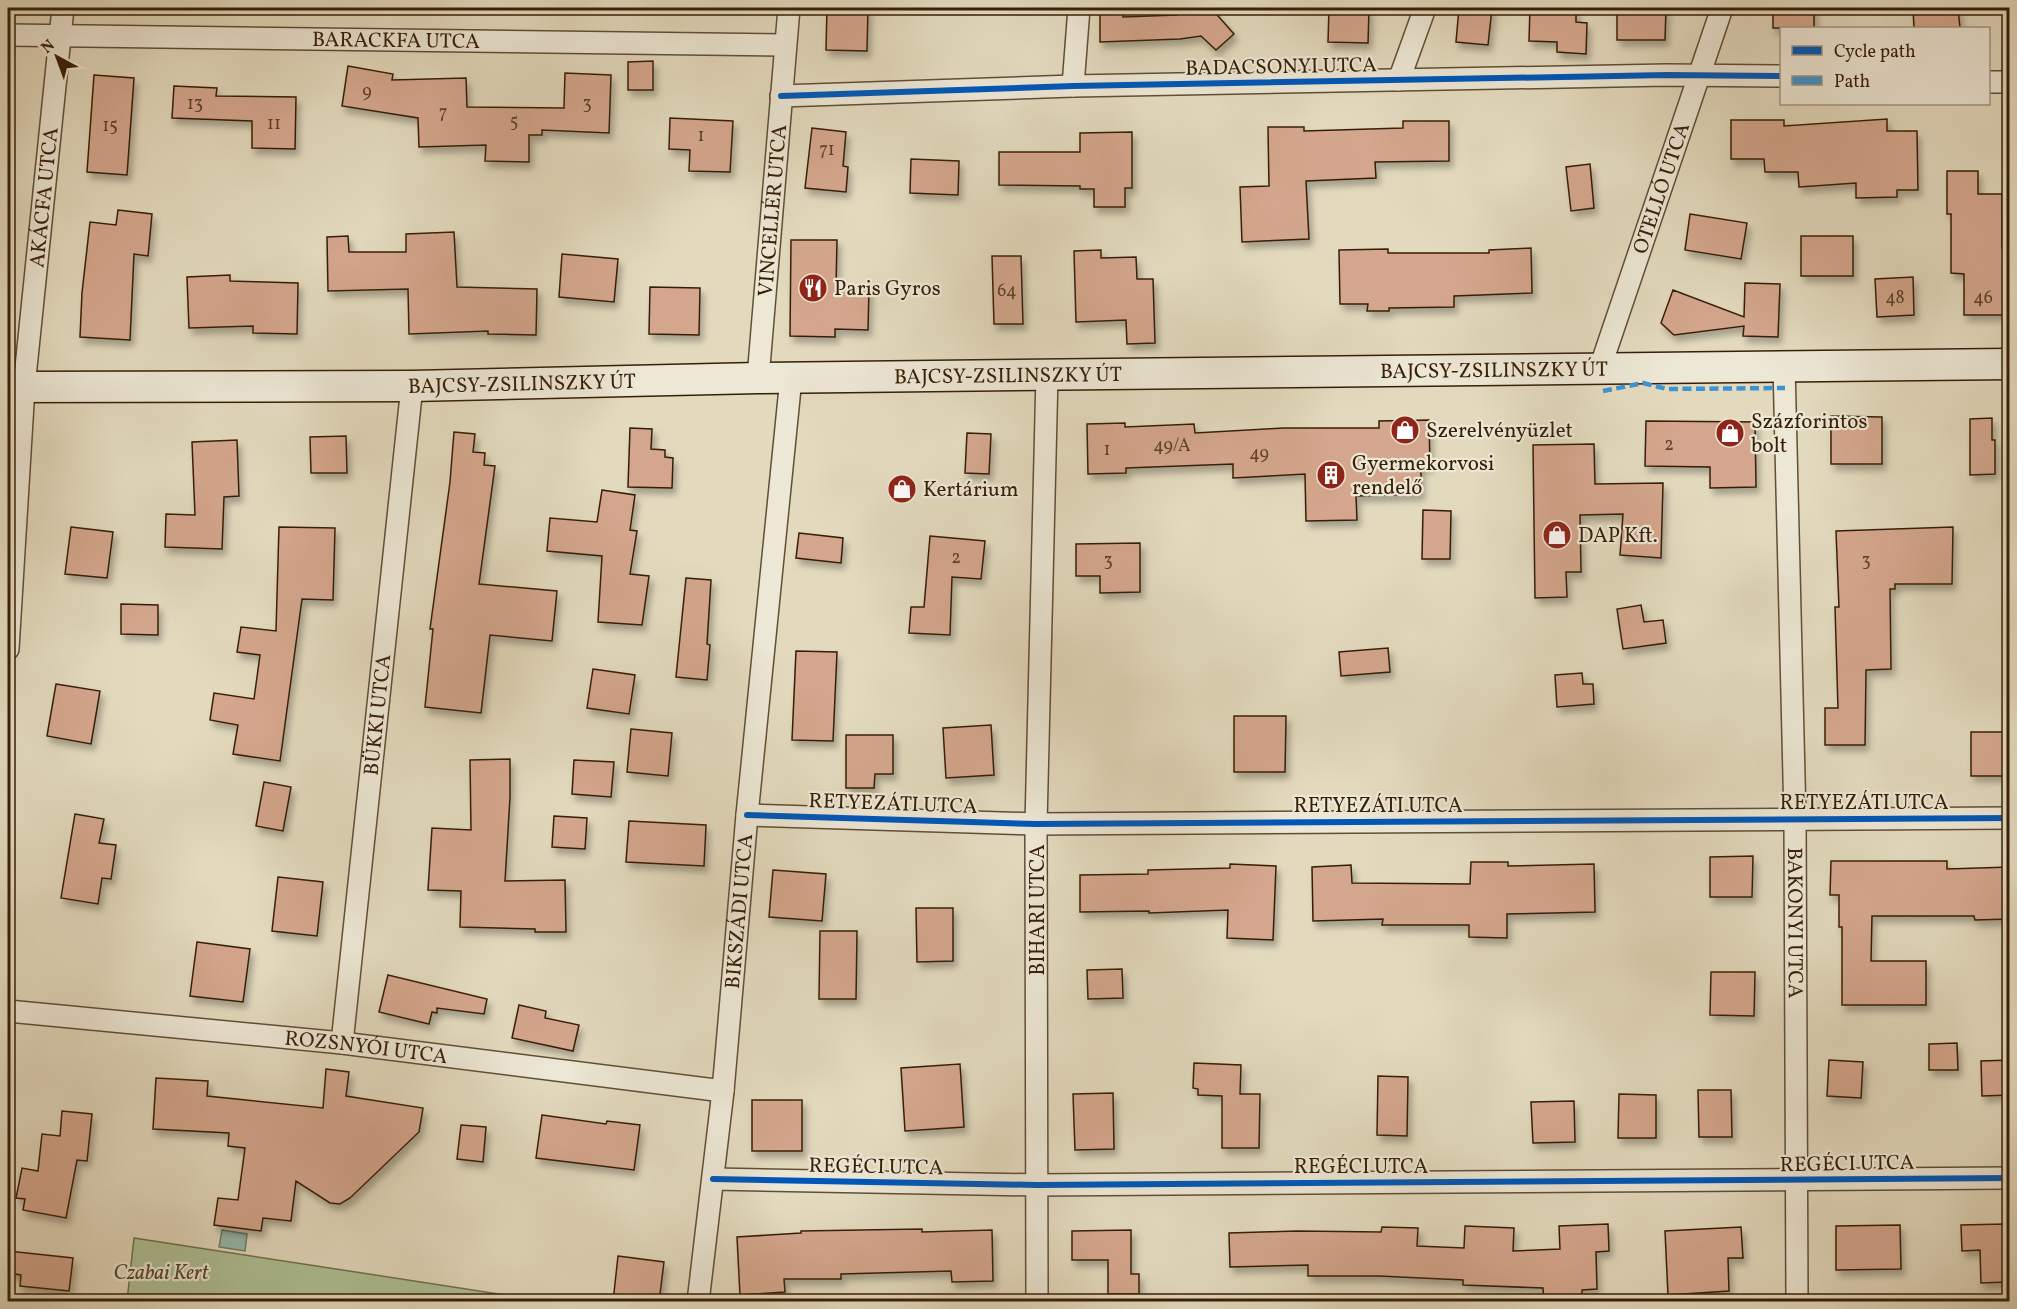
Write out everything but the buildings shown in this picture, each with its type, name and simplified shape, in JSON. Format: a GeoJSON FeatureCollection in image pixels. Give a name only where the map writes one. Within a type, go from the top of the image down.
{"type":"FeatureCollection","features":[{"type":"Feature","properties":{"kind":"main road","name":"BAJCSY-ZSILINSZKY ÚT"},"geometry":{"type":"LineString","coordinates":[[16,387],[412,386],[758,378],[2010,364]]}},
{"type":"Feature","properties":{"kind":"street","name":"AKÁCFA UTCA"},"geometry":{"type":"LineString","coordinates":[[8,649],[16,387],[63,8]]}},
{"type":"Feature","properties":{"kind":"street","name":"VINCELLÉR UTCA"},"geometry":{"type":"LineString","coordinates":[[758,378],[789,8]]}},
{"type":"Feature","properties":{"kind":"street"},"geometry":{"type":"LineString","coordinates":[[1073,86],[1079,8]]}},
{"type":"Feature","properties":{"kind":"street"},"geometry":{"type":"LineString","coordinates":[[1399,81],[1425,8]]}},
{"type":"Feature","properties":{"kind":"street","name":"OTELLÓ UTCA"},"geometry":{"type":"LineString","coordinates":[[1600,368],[1722,8]]}},
{"type":"Feature","properties":{"kind":"street","name":"BARACKFA UTCA"},"geometry":{"type":"LineString","coordinates":[[8,35],[785,45]]}},
{"type":"Feature","properties":{"kind":"street","name":"BADACSONYI UTCA"},"geometry":{"type":"LineString","coordinates":[[781,96],[1073,86],[1699,75],[1780,76]]}},
{"type":"Feature","properties":{"kind":"street","name":"BAKONYI UTCA"},"geometry":{"type":"LineString","coordinates":[[1784,365],[1795,819],[1797,1302]]}},
{"type":"Feature","properties":{"kind":"street","name":"BIHARI UTCA"},"geometry":{"type":"LineString","coordinates":[[1037,1302],[1036,824],[1047,375]]}},
{"type":"Feature","properties":{"kind":"street","name":"BIKSZÁDI UTCA"},"geometry":{"type":"LineString","coordinates":[[698,1302],[723,1091],[747,815],[791,378]]}},
{"type":"Feature","properties":{"kind":"street","name":"BÜKKI UTCA"},"geometry":{"type":"LineString","coordinates":[[342,1043],[412,386]]}},
{"type":"Feature","properties":{"kind":"street","name":"RETYEZÁTI UTCA"},"geometry":{"type":"LineString","coordinates":[[747,815],[1036,824],[2010,818]]}},
{"type":"Feature","properties":{"kind":"street","name":"ROZSNYÓI UTCA"},"geometry":{"type":"LineString","coordinates":[[8,1011],[342,1043],[723,1091]]}},
{"type":"Feature","properties":{"kind":"street","name":"REGÉCI UTCA"},"geometry":{"type":"LineString","coordinates":[[713,1179],[1037,1185],[2010,1178]]}},
{"type":"Feature","properties":{"kind":"green space","name":"Czabai Kert"},"geometry":{"type":"Polygon","coordinates":[[[134,1238],[545,1301],[127,1301],[134,1238]]]}},
{"type":"Feature","properties":{"kind":"water"},"geometry":{"type":"Polygon","coordinates":[[[222,1230],[247,1234],[245,1251],[219,1247],[222,1230]]]}},
{"type":"Feature","properties":{"kind":"marked path"},"geometry":{"type":"LineString","coordinates":[[1603,391],[1643,383],[1667,389],[1785,388]]}},
{"type":"Feature","properties":{"kind":"cycle path"},"geometry":{"type":"LineString","coordinates":[[781,96],[1073,86],[1667,75],[1780,76]]}},
{"type":"Feature","properties":{"kind":"cycle path"},"geometry":{"type":"LineString","coordinates":[[747,815],[1036,824],[2010,818]]}},
{"type":"Feature","properties":{"kind":"cycle path"},"geometry":{"type":"LineString","coordinates":[[713,1179],[1037,1185],[2010,1178]]}},
{"type":"Feature","properties":{"kind":"place","name":"Paris Gyros"},"geometry":{"type":"Point","coordinates":[813,288]}},
{"type":"Feature","properties":{"kind":"place","name":"Szerelvényüzlet"},"geometry":{"type":"Point","coordinates":[1405,430]}},
{"type":"Feature","properties":{"kind":"place","name":"Százforintos bolt"},"geometry":{"type":"Point","coordinates":[1730,433]}},
{"type":"Feature","properties":{"kind":"place","name":"Gyermekorvosi rendelő"},"geometry":{"type":"Point","coordinates":[1331,475]}},
{"type":"Feature","properties":{"kind":"place","name":"Kertárium"},"geometry":{"type":"Point","coordinates":[902,489]}},
{"type":"Feature","properties":{"kind":"place","name":"DAP Kft."},"geometry":{"type":"Point","coordinates":[1557,535]}}]}
